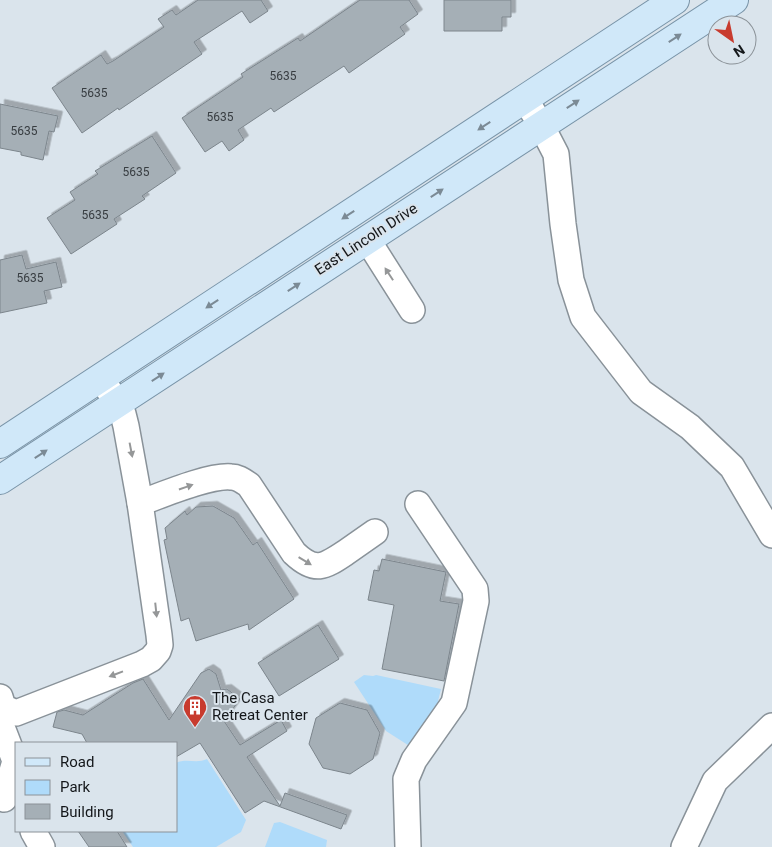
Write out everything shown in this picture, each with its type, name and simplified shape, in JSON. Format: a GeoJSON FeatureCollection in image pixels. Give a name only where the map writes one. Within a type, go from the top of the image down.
{"type":"FeatureCollection","features":[{"type":"Feature","properties":{"kind":"main road","name":"East Lincoln Drive"},"geometry":{"type":"LineString","coordinates":[[0,444],[675,0]]}},
{"type":"Feature","properties":{"kind":"main road","name":"East Lincoln Drive"},"geometry":{"type":"LineString","coordinates":[[0,480],[734,0]]}},
{"type":"Feature","properties":{"kind":"street"},"geometry":{"type":"LineString","coordinates":[[525,99],[556,154],[571,280],[583,316],[641,392],[690,427],[732,467],[772,535]]}},
{"type":"Feature","properties":{"kind":"street"},"geometry":{"type":"LineString","coordinates":[[367,239],[412,310]]}},
{"type":"Feature","properties":{"kind":"street"},"geometry":{"type":"LineString","coordinates":[[7,802],[15,761],[5,718],[142,664],[151,659],[158,651],[160,645],[140,503],[126,426],[123,414],[101,377]]}},
{"type":"Feature","properties":{"kind":"street"},"geometry":{"type":"LineString","coordinates":[[140,503],[194,484],[222,477],[240,478],[249,484],[294,554],[303,562],[316,566],[327,565],[375,532]]}},
{"type":"Feature","properties":{"kind":"street"},"geometry":{"type":"LineString","coordinates":[[408,847],[406,779],[414,760],[454,703],[476,601],[475,589],[418,504]]}},
{"type":"Feature","properties":{"kind":"street"},"geometry":{"type":"LineString","coordinates":[[684,847],[715,780],[772,726]]}},
{"type":"Feature","properties":{"kind":"street"},"geometry":{"type":"LineString","coordinates":[[34,832],[42,847]]}},
{"type":"Feature","properties":{"kind":"green space"},"geometry":{"type":"Polygon","coordinates":[[[364,675],[376,675],[441,689],[438,701],[443,703],[411,747],[386,731],[354,682],[364,675]]]}},
{"type":"Feature","properties":{"kind":"green space"},"geometry":{"type":"Polygon","coordinates":[[[207,759],[246,820],[241,832],[216,847],[133,847],[123,832],[178,832],[178,762],[207,759]]]}},
{"type":"Feature","properties":{"kind":"green space"},"geometry":{"type":"Polygon","coordinates":[[[280,822],[327,840],[326,847],[265,847],[274,823],[280,822]]]}},
{"type":"Feature","properties":{"kind":"building"},"geometry":{"type":"Polygon","coordinates":[[[198,0],[261,0],[268,11],[250,23],[242,11],[194,42],[202,54],[82,133],[52,88],[101,55],[107,64],[113,61],[164,27],[158,19],[172,10],[176,15],[198,0]]]}},
{"type":"Feature","properties":{"kind":"building"},"geometry":{"type":"Polygon","coordinates":[[[360,0],[409,0],[418,14],[400,27],[405,34],[349,73],[344,66],[274,112],[271,108],[238,130],[244,140],[229,151],[222,141],[205,152],[182,118],[243,77],[241,74],[298,38],[300,41],[360,0]]]}},
{"type":"Feature","properties":{"kind":"building"},"geometry":{"type":"Polygon","coordinates":[[[444,0],[511,0],[511,17],[502,17],[502,31],[444,31],[444,0]]]}},
{"type":"Feature","properties":{"kind":"building"},"geometry":{"type":"Polygon","coordinates":[[[0,104],[58,116],[54,132],[49,131],[43,160],[21,155],[21,152],[0,148],[0,104]]]}},
{"type":"Feature","properties":{"kind":"building"},"geometry":{"type":"Polygon","coordinates":[[[152,136],[176,173],[142,196],[145,199],[114,219],[117,224],[71,254],[47,218],[75,200],[70,192],[98,174],[95,171],[152,136]]]}},
{"type":"Feature","properties":{"kind":"building"},"geometry":{"type":"Polygon","coordinates":[[[22,255],[26,269],[56,262],[62,287],[44,291],[47,303],[0,313],[0,260],[22,255]]]}},
{"type":"Feature","properties":{"kind":"building"},"geometry":{"type":"Polygon","coordinates":[[[213,506],[234,518],[253,545],[257,542],[294,599],[249,630],[248,624],[196,641],[189,618],[181,621],[164,540],[167,539],[165,528],[185,511],[187,515],[196,507],[213,506]]]}},
{"type":"Feature","properties":{"kind":"building"},"geometry":{"type":"Polygon","coordinates":[[[382,559],[446,572],[440,601],[459,604],[444,681],[382,669],[394,605],[368,600],[374,570],[379,571],[382,559]]]}},
{"type":"Feature","properties":{"kind":"building"},"geometry":{"type":"Polygon","coordinates":[[[318,625],[339,659],[279,696],[258,663],[318,625]]]}},
{"type":"Feature","properties":{"kind":"building"},"geometry":{"type":"Polygon","coordinates":[[[209,669],[216,674],[221,690],[227,689],[240,699],[224,721],[240,745],[281,720],[287,731],[247,757],[280,806],[285,793],[347,815],[341,829],[264,801],[245,813],[200,743],[178,756],[178,742],[86,742],[82,734],[53,727],[57,712],[64,710],[83,715],[133,683],[143,679],[169,720],[201,673],[209,669]]]}},
{"type":"Feature","properties":{"kind":"building"},"geometry":{"type":"Polygon","coordinates":[[[340,703],[367,710],[380,733],[373,759],[350,774],[323,768],[309,744],[316,718],[340,703]]]}},
{"type":"Feature","properties":{"kind":"building"},"geometry":{"type":"Polygon","coordinates":[[[79,832],[118,832],[127,847],[89,847],[79,832]]]}},
{"type":"Feature","properties":{"kind":"place","name":"The Casa Retreat Center"},"geometry":{"type":"Point","coordinates":[195,728]}}]}
